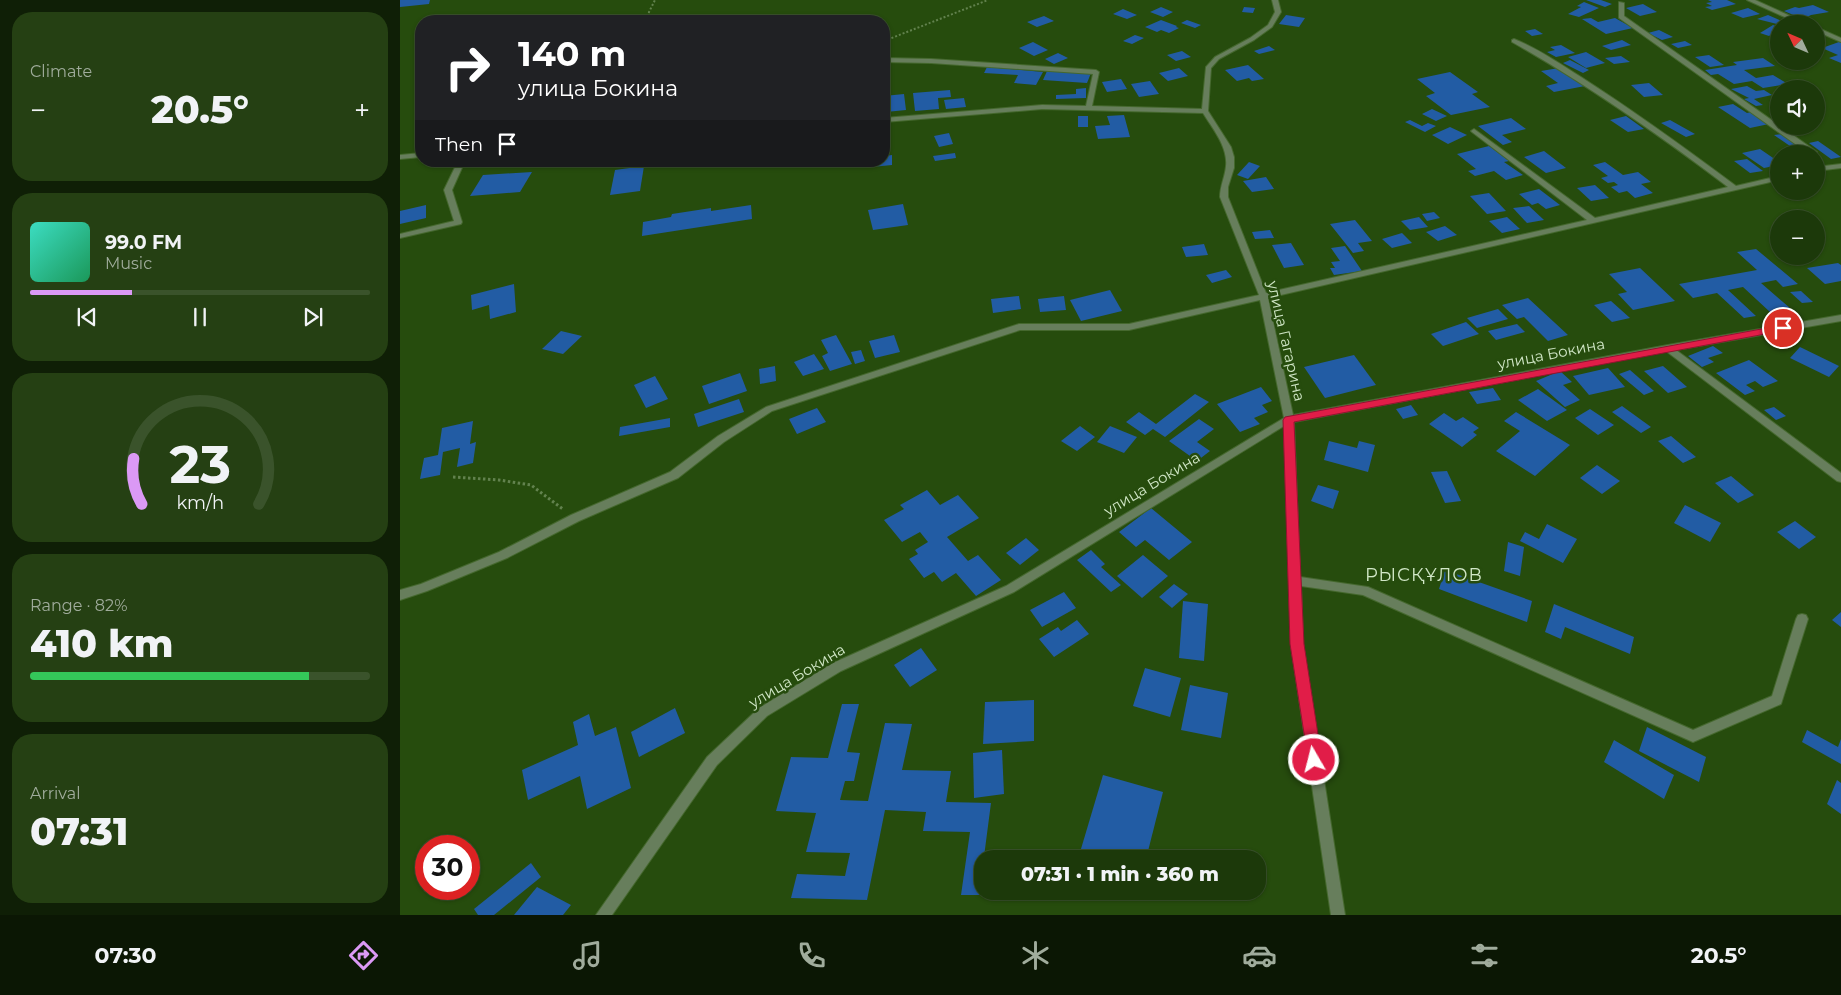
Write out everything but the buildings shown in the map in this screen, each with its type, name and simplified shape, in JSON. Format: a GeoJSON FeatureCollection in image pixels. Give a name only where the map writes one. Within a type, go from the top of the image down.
{"type":"FeatureCollection","features":[{"type":"Feature","properties":{"kind":"street"},"geometry":{"type":"LineString","coordinates":[[890,120],[1042,107],[1205,111],[1208,68],[1217,58],[1252,39],[1270,26],[1278,12],[1275,0]]}},
{"type":"Feature","properties":{"kind":"street"},"geometry":{"type":"LineString","coordinates":[[1750,0],[1784,15]]}},
{"type":"Feature","properties":{"kind":"street"},"geometry":{"type":"LineString","coordinates":[[1622,3],[1621,16],[1801,145]]}},
{"type":"Feature","properties":{"kind":"street"},"geometry":{"type":"LineString","coordinates":[[1825,33],[1841,40]]}},
{"type":"Feature","properties":{"kind":"street"},"geometry":{"type":"LineString","coordinates":[[1514,41],[1562,66],[1644,120],[1734,188]]}},
{"type":"Feature","properties":{"kind":"street"},"geometry":{"type":"LineString","coordinates":[[890,60],[1096,72],[1089,107]]}},
{"type":"Feature","properties":{"kind":"street","name":"улица Гагарина"},"geometry":{"type":"LineString","coordinates":[[1205,111],[1227,147],[1230,157],[1230,168],[1224,187],[1224,198],[1264,295],[1289,420],[1297,644],[1338,915]]}},
{"type":"Feature","properties":{"kind":"street"},"geometry":{"type":"LineString","coordinates":[[1474,131],[1594,221]]}},
{"type":"Feature","properties":{"kind":"street"},"geometry":{"type":"LineString","coordinates":[[400,157],[415,156]]}},
{"type":"Feature","properties":{"kind":"street"},"geometry":{"type":"LineString","coordinates":[[1825,162],[1831,166]]}},
{"type":"Feature","properties":{"kind":"street"},"geometry":{"type":"LineString","coordinates":[[1825,167],[1841,166]]}},
{"type":"Feature","properties":{"kind":"street"},"geometry":{"type":"LineString","coordinates":[[400,236],[458,222],[448,190],[459,167]]}},
{"type":"Feature","properties":{"kind":"street"},"geometry":{"type":"LineString","coordinates":[[400,595],[423,588],[503,555],[575,518],[674,475],[721,439],[769,409],[1019,327],[1129,327],[1770,180]]}},
{"type":"Feature","properties":{"kind":"street","name":"улица Бокина"},"geometry":{"type":"LineString","coordinates":[[603,915],[712,761],[762,712],[837,667],[1010,589],[1289,420],[1668,348],[1841,318]]}},
{"type":"Feature","properties":{"kind":"street"},"geometry":{"type":"LineString","coordinates":[[1668,348],[1841,478]]}},
{"type":"Feature","properties":{"kind":"street"},"geometry":{"type":"LineString","coordinates":[[1295,581],[1364,590],[1694,736],[1777,700],[1802,619]]}},
{"type":"Feature","properties":{"kind":"path"},"geometry":{"type":"LineString","coordinates":[[649,15],[656,0]]}},
{"type":"Feature","properties":{"kind":"path"},"geometry":{"type":"LineString","coordinates":[[890,39],[988,0]]}},
{"type":"Feature","properties":{"kind":"path"},"geometry":{"type":"LineString","coordinates":[[453,478],[499,480],[531,486],[575,518]]}},
{"type":"Feature","properties":{"kind":"district","name":"РЫСҚҰЛОВ"},"geometry":{"type":"Point","coordinates":[1424,575]}},
{"type":"Feature","properties":{"kind":"route"},"geometry":{"type":"LineString","coordinates":[[1314,760],[1297,644],[1289,420],[1783,328]]}}]}
